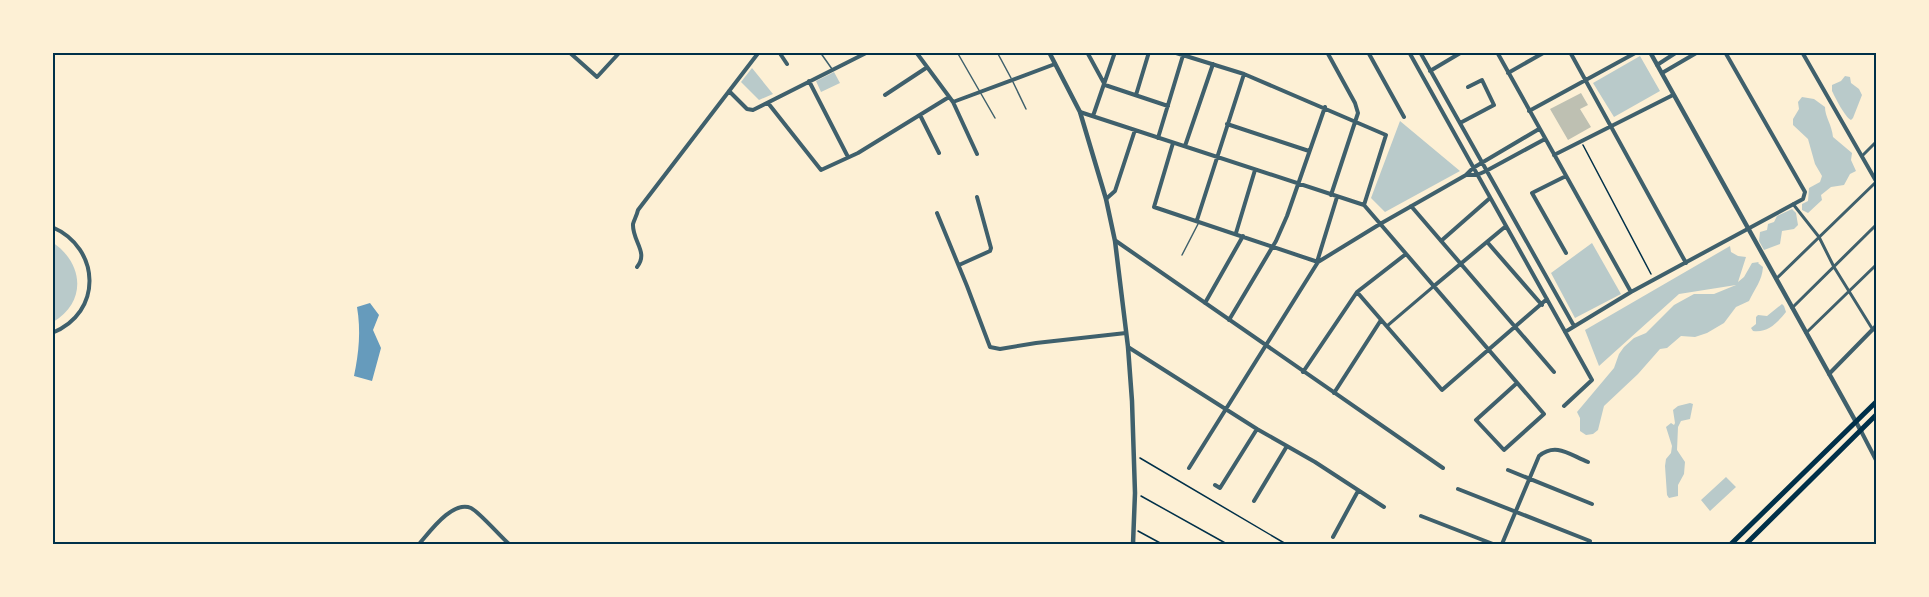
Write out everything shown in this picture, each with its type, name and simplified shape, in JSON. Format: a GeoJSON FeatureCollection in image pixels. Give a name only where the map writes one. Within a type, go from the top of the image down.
{"type":"FeatureCollection","features":[{"type":"Feature","properties":{"kind":"main road"},"geometry":{"type":"LineString","coordinates":[[1731,544],[1876,402]]}},
{"type":"Feature","properties":{"kind":"main road"},"geometry":{"type":"LineString","coordinates":[[1746,544],[1876,416]]}},
{"type":"Feature","properties":{"kind":"street"},"geometry":{"type":"LineString","coordinates":[[569,52],[597,77],[620,52]]}},
{"type":"Feature","properties":{"kind":"street"},"geometry":{"type":"LineString","coordinates":[[637,267],[642,261],[642,253],[633,223],[638,210],[759,52]]}},
{"type":"Feature","properties":{"kind":"street"},"geometry":{"type":"LineString","coordinates":[[779,52],[787,64]]}},
{"type":"Feature","properties":{"kind":"street"},"geometry":{"type":"LineString","coordinates":[[729,91],[747,109],[753,110],[868,52]]}},
{"type":"Feature","properties":{"kind":"street"},"geometry":{"type":"LineString","coordinates":[[916,52],[953,102],[977,154]]}},
{"type":"Feature","properties":{"kind":"street"},"geometry":{"type":"LineString","coordinates":[[1048,52],[1080,112],[1106,199],[1115,241],[1128,347],[1135,493],[1133,544]]}},
{"type":"Feature","properties":{"kind":"street"},"geometry":{"type":"LineString","coordinates":[[1087,52],[1105,85],[1168,106]]}},
{"type":"Feature","properties":{"kind":"street"},"geometry":{"type":"LineString","coordinates":[[1093,116],[1114,52]]}},
{"type":"Feature","properties":{"kind":"street"},"geometry":{"type":"LineString","coordinates":[[1136,95],[1149,52]]}},
{"type":"Feature","properties":{"kind":"street"},"geometry":{"type":"LineString","coordinates":[[1173,52],[1245,74],[1386,135],[1364,205]]}},
{"type":"Feature","properties":{"kind":"street"},"geometry":{"type":"LineString","coordinates":[[1327,52],[1355,103],[1358,113],[1331,195]]}},
{"type":"Feature","properties":{"kind":"street"},"geometry":{"type":"LineString","coordinates":[[1368,52],[1404,117]]}},
{"type":"Feature","properties":{"kind":"street"},"geometry":{"type":"LineString","coordinates":[[1409,52],[1592,380],[1564,406]]}},
{"type":"Feature","properties":{"kind":"street"},"geometry":{"type":"LineString","coordinates":[[1419,52],[1574,326]]}},
{"type":"Feature","properties":{"kind":"street"},"geometry":{"type":"LineString","coordinates":[[1430,71],[1462,52]]}},
{"type":"Feature","properties":{"kind":"street"},"geometry":{"type":"LineString","coordinates":[[1497,52],[1631,292]]}},
{"type":"Feature","properties":{"kind":"street"},"geometry":{"type":"LineString","coordinates":[[1508,73],[1545,52]]}},
{"type":"Feature","properties":{"kind":"street"},"geometry":{"type":"LineString","coordinates":[[1570,52],[1583,80],[1686,263]]}},
{"type":"Feature","properties":{"kind":"street"},"geometry":{"type":"LineString","coordinates":[[1529,111],[1636,52]]}},
{"type":"Feature","properties":{"kind":"street"},"geometry":{"type":"LineString","coordinates":[[1650,52],[1876,460]]}},
{"type":"Feature","properties":{"kind":"street"},"geometry":{"type":"LineString","coordinates":[[1657,65],[1677,52]]}},
{"type":"Feature","properties":{"kind":"street"},"geometry":{"type":"LineString","coordinates":[[1662,73],[1698,52]]}},
{"type":"Feature","properties":{"kind":"street"},"geometry":{"type":"LineString","coordinates":[[1565,332],[1631,292],[1793,204],[1805,195],[1725,52]]}},
{"type":"Feature","properties":{"kind":"street"},"geometry":{"type":"LineString","coordinates":[[1776,279],[1876,182],[1802,52]]}},
{"type":"Feature","properties":{"kind":"street"},"geometry":{"type":"LineString","coordinates":[[1158,138],[1184,54]]}},
{"type":"Feature","properties":{"kind":"street"},"geometry":{"type":"LineString","coordinates":[[953,102],[1055,64]]}},
{"type":"Feature","properties":{"kind":"street"},"geometry":{"type":"LineString","coordinates":[[1185,146],[1213,64]]}},
{"type":"Feature","properties":{"kind":"street"},"geometry":{"type":"LineString","coordinates":[[885,95],[926,68]]}},
{"type":"Feature","properties":{"kind":"street"},"geometry":{"type":"LineString","coordinates":[[1198,220],[1216,157],[1245,74]]}},
{"type":"Feature","properties":{"kind":"street"},"geometry":{"type":"LineString","coordinates":[[1460,123],[1494,105],[1482,80],[1468,87]]}},
{"type":"Feature","properties":{"kind":"street"},"geometry":{"type":"LineString","coordinates":[[809,81],[848,157]]}},
{"type":"Feature","properties":{"kind":"street"},"geometry":{"type":"LineString","coordinates":[[1554,155],[1673,95]]}},
{"type":"Feature","properties":{"kind":"street"},"geometry":{"type":"LineString","coordinates":[[768,103],[821,170],[858,153],[949,98]]}},
{"type":"Feature","properties":{"kind":"street"},"geometry":{"type":"LineString","coordinates":[[1229,320],[1287,216],[1325,107]]}},
{"type":"Feature","properties":{"kind":"street"},"geometry":{"type":"LineString","coordinates":[[1080,112],[1364,205],[1544,414],[1504,450],[1476,420],[1517,383]]}},
{"type":"Feature","properties":{"kind":"street"},"geometry":{"type":"LineString","coordinates":[[920,115],[939,153]]}},
{"type":"Feature","properties":{"kind":"street"},"geometry":{"type":"LineString","coordinates":[[1227,124],[1309,151]]}},
{"type":"Feature","properties":{"kind":"street"},"geometry":{"type":"LineString","coordinates":[[1318,262],[1539,129]]}},
{"type":"Feature","properties":{"kind":"street"},"geometry":{"type":"LineString","coordinates":[[1106,199],[1115,191],[1135,130]]}},
{"type":"Feature","properties":{"kind":"street"},"geometry":{"type":"LineString","coordinates":[[1466,175],[1477,175],[1486,171],[1545,139]]}},
{"type":"Feature","properties":{"kind":"street"},"geometry":{"type":"LineString","coordinates":[[1862,156],[1876,141]]}},
{"type":"Feature","properties":{"kind":"street"},"geometry":{"type":"LineString","coordinates":[[1173,143],[1154,207],[1318,262]]}},
{"type":"Feature","properties":{"kind":"street"},"geometry":{"type":"LineString","coordinates":[[1236,233],[1255,170]]}},
{"type":"Feature","properties":{"kind":"street"},"geometry":{"type":"LineString","coordinates":[[1566,176],[1533,193],[1566,253]]}},
{"type":"Feature","properties":{"kind":"street"},"geometry":{"type":"LineString","coordinates":[[1189,468],[1318,262],[1337,196]]}},
{"type":"Feature","properties":{"kind":"street"},"geometry":{"type":"LineString","coordinates":[[959,265],[992,248],[977,197]]}},
{"type":"Feature","properties":{"kind":"street"},"geometry":{"type":"LineString","coordinates":[[1441,241],[1490,198]]}},
{"type":"Feature","properties":{"kind":"street"},"geometry":{"type":"LineString","coordinates":[[1793,204],[1819,237],[1848,291],[1875,328],[1829,374]]}},
{"type":"Feature","properties":{"kind":"street"},"geometry":{"type":"LineString","coordinates":[[1411,206],[1554,372]]}},
{"type":"Feature","properties":{"kind":"street"},"geometry":{"type":"LineString","coordinates":[[937,213],[990,347],[1000,349],[1126,333]]}},
{"type":"Feature","properties":{"kind":"street"},"geometry":{"type":"LineString","coordinates":[[1792,308],[1876,225]]}},
{"type":"Feature","properties":{"kind":"street"},"geometry":{"type":"LineString","coordinates":[[1387,326],[1506,226]]}},
{"type":"Feature","properties":{"kind":"street"},"geometry":{"type":"LineString","coordinates":[[52,227],[65,233],[79,246],[87,263],[90,283],[87,297],[78,315],[68,325],[52,333]]}},
{"type":"Feature","properties":{"kind":"street"},"geometry":{"type":"LineString","coordinates":[[1205,303],[1244,236]]}},
{"type":"Feature","properties":{"kind":"street"},"geometry":{"type":"LineString","coordinates":[[1115,241],[1443,468]]}},
{"type":"Feature","properties":{"kind":"street"},"geometry":{"type":"LineString","coordinates":[[1488,243],[1542,304]]}},
{"type":"Feature","properties":{"kind":"street"},"geometry":{"type":"LineString","coordinates":[[1303,372],[1357,292],[1406,254]]}},
{"type":"Feature","properties":{"kind":"street"},"geometry":{"type":"LineString","coordinates":[[1806,333],[1876,265]]}},
{"type":"Feature","properties":{"kind":"street"},"geometry":{"type":"LineString","coordinates":[[1357,292],[1442,390],[1547,299]]}},
{"type":"Feature","properties":{"kind":"street"},"geometry":{"type":"LineString","coordinates":[[1334,393],[1381,320]]}},
{"type":"Feature","properties":{"kind":"street"},"geometry":{"type":"LineString","coordinates":[[1128,347],[1384,507]]}},
{"type":"Feature","properties":{"kind":"street"},"geometry":{"type":"LineString","coordinates":[[1215,485],[1220,488],[1257,429]]}},
{"type":"Feature","properties":{"kind":"street"},"geometry":{"type":"LineString","coordinates":[[1254,501],[1287,446]]}},
{"type":"Feature","properties":{"kind":"street"},"geometry":{"type":"LineString","coordinates":[[1502,544],[1539,456],[1548,449],[1555,448],[1588,462]]}},
{"type":"Feature","properties":{"kind":"street"},"geometry":{"type":"LineString","coordinates":[[1508,471],[1592,504]]}},
{"type":"Feature","properties":{"kind":"street"},"geometry":{"type":"LineString","coordinates":[[1458,489],[1590,541]]}},
{"type":"Feature","properties":{"kind":"street"},"geometry":{"type":"LineString","coordinates":[[1333,537],[1358,491]]}},
{"type":"Feature","properties":{"kind":"street"},"geometry":{"type":"LineString","coordinates":[[419,544],[452,511],[471,508],[509,544]]}},
{"type":"Feature","properties":{"kind":"street"},"geometry":{"type":"LineString","coordinates":[[1421,516],[1493,544]]}},
{"type":"Feature","properties":{"kind":"lane"},"geometry":{"type":"LineString","coordinates":[[820,52],[833,69]]}},
{"type":"Feature","properties":{"kind":"lane"},"geometry":{"type":"LineString","coordinates":[[854,52],[858,57]]}},
{"type":"Feature","properties":{"kind":"lane"},"geometry":{"type":"LineString","coordinates":[[957,52],[995,118]]}},
{"type":"Feature","properties":{"kind":"lane"},"geometry":{"type":"LineString","coordinates":[[997,52],[1026,109]]}},
{"type":"Feature","properties":{"kind":"lane"},"geometry":{"type":"LineString","coordinates":[[1182,255],[1198,220]]}},
{"type":"Feature","properties":{"kind":"path"},"geometry":{"type":"LineString","coordinates":[[1582,142],[1654,280]]}},
{"type":"Feature","properties":{"kind":"path"},"geometry":{"type":"LineString","coordinates":[[1134,454],[1284,544]]}},
{"type":"Feature","properties":{"kind":"path"},"geometry":{"type":"LineString","coordinates":[[1135,493],[1227,544]]}},
{"type":"Feature","properties":{"kind":"path"},"geometry":{"type":"LineString","coordinates":[[1135,529],[1162,544]]}},
{"type":"Feature","properties":{"kind":"shaded area"},"geometry":{"type":"Polygon","coordinates":[[[1640,56],[1660,91],[1614,117],[1593,83],[1640,56]]]}},
{"type":"Feature","properties":{"kind":"shaded area"},"geometry":{"type":"Polygon","coordinates":[[[752,68],[773,94],[759,100],[741,82],[752,68]]]}},
{"type":"Feature","properties":{"kind":"shaded area"},"geometry":{"type":"Polygon","coordinates":[[[834,72],[840,83],[821,92],[816,81],[834,72]]]}},
{"type":"Feature","properties":{"kind":"shaded area"},"geometry":{"type":"Polygon","coordinates":[[[1845,76],[1850,77],[1851,83],[1859,89],[1862,95],[1851,120],[1843,112],[1832,91],[1832,85],[1841,81],[1845,76]]]}},
{"type":"Feature","properties":{"kind":"shaded area"},"geometry":{"type":"Polygon","coordinates":[[[1802,97],[1814,99],[1825,107],[1833,137],[1852,153],[1851,160],[1856,171],[1850,174],[1844,185],[1831,187],[1821,195],[1822,200],[1808,213],[1802,210],[1802,204],[1808,201],[1809,188],[1820,182],[1822,176],[1815,164],[1808,139],[1793,125],[1793,119],[1799,109],[1798,102],[1802,97]]]}},
{"type":"Feature","properties":{"kind":"shaded area"},"geometry":{"type":"Polygon","coordinates":[[[1400,121],[1460,171],[1385,212],[1371,198],[1400,121]]]}},
{"type":"Feature","properties":{"kind":"shaded area"},"geometry":{"type":"Polygon","coordinates":[[[1792,209],[1796,213],[1798,225],[1794,229],[1782,231],[1780,244],[1764,250],[1759,241],[1760,232],[1767,230],[1768,224],[1774,222],[1777,216],[1792,209]]]}},
{"type":"Feature","properties":{"kind":"shaded area"},"geometry":{"type":"Polygon","coordinates":[[[52,242],[70,261],[77,282],[72,304],[53,322],[52,242]]]}},
{"type":"Feature","properties":{"kind":"shaded area"},"geometry":{"type":"Polygon","coordinates":[[[1592,243],[1621,294],[1575,318],[1551,273],[1592,243]]]}},
{"type":"Feature","properties":{"kind":"shaded area"},"geometry":{"type":"Polygon","coordinates":[[[1730,246],[1731,252],[1746,257],[1738,282],[1744,277],[1752,263],[1759,262],[1763,267],[1760,280],[1749,301],[1736,307],[1724,323],[1707,333],[1695,337],[1681,336],[1667,348],[1660,349],[1638,374],[1604,406],[1598,430],[1586,435],[1580,431],[1580,418],[1577,412],[1614,368],[1624,347],[1634,338],[1646,333],[1674,305],[1694,294],[1714,294],[1736,285],[1679,294],[1599,366],[1585,330],[1730,246]]]}},
{"type":"Feature","properties":{"kind":"shaded area"},"geometry":{"type":"Polygon","coordinates":[[[1782,304],[1786,312],[1776,323],[1768,329],[1753,331],[1751,328],[1756,324],[1758,315],[1767,316],[1782,304]]]}},
{"type":"Feature","properties":{"kind":"shaded area"},"geometry":{"type":"Polygon","coordinates":[[[1690,403],[1693,404],[1690,419],[1681,421],[1678,427],[1677,450],[1685,462],[1684,474],[1678,485],[1678,496],[1669,498],[1665,466],[1672,446],[1666,427],[1675,423],[1673,410],[1690,403]]]}},
{"type":"Feature","properties":{"kind":"shaded area"},"geometry":{"type":"Polygon","coordinates":[[[1726,477],[1736,487],[1710,511],[1701,500],[1726,477]]]}},
{"type":"Feature","properties":{"kind":"water"},"geometry":{"type":"Polygon","coordinates":[[[370,303],[379,315],[373,330],[381,348],[372,381],[354,376],[359,342],[357,307],[370,303]]]}},
{"type":"Feature","properties":{"kind":"building"},"geometry":{"type":"Polygon","coordinates":[[[1581,93],[1588,105],[1580,109],[1591,127],[1568,140],[1550,109],[1581,93]]]}}]}
